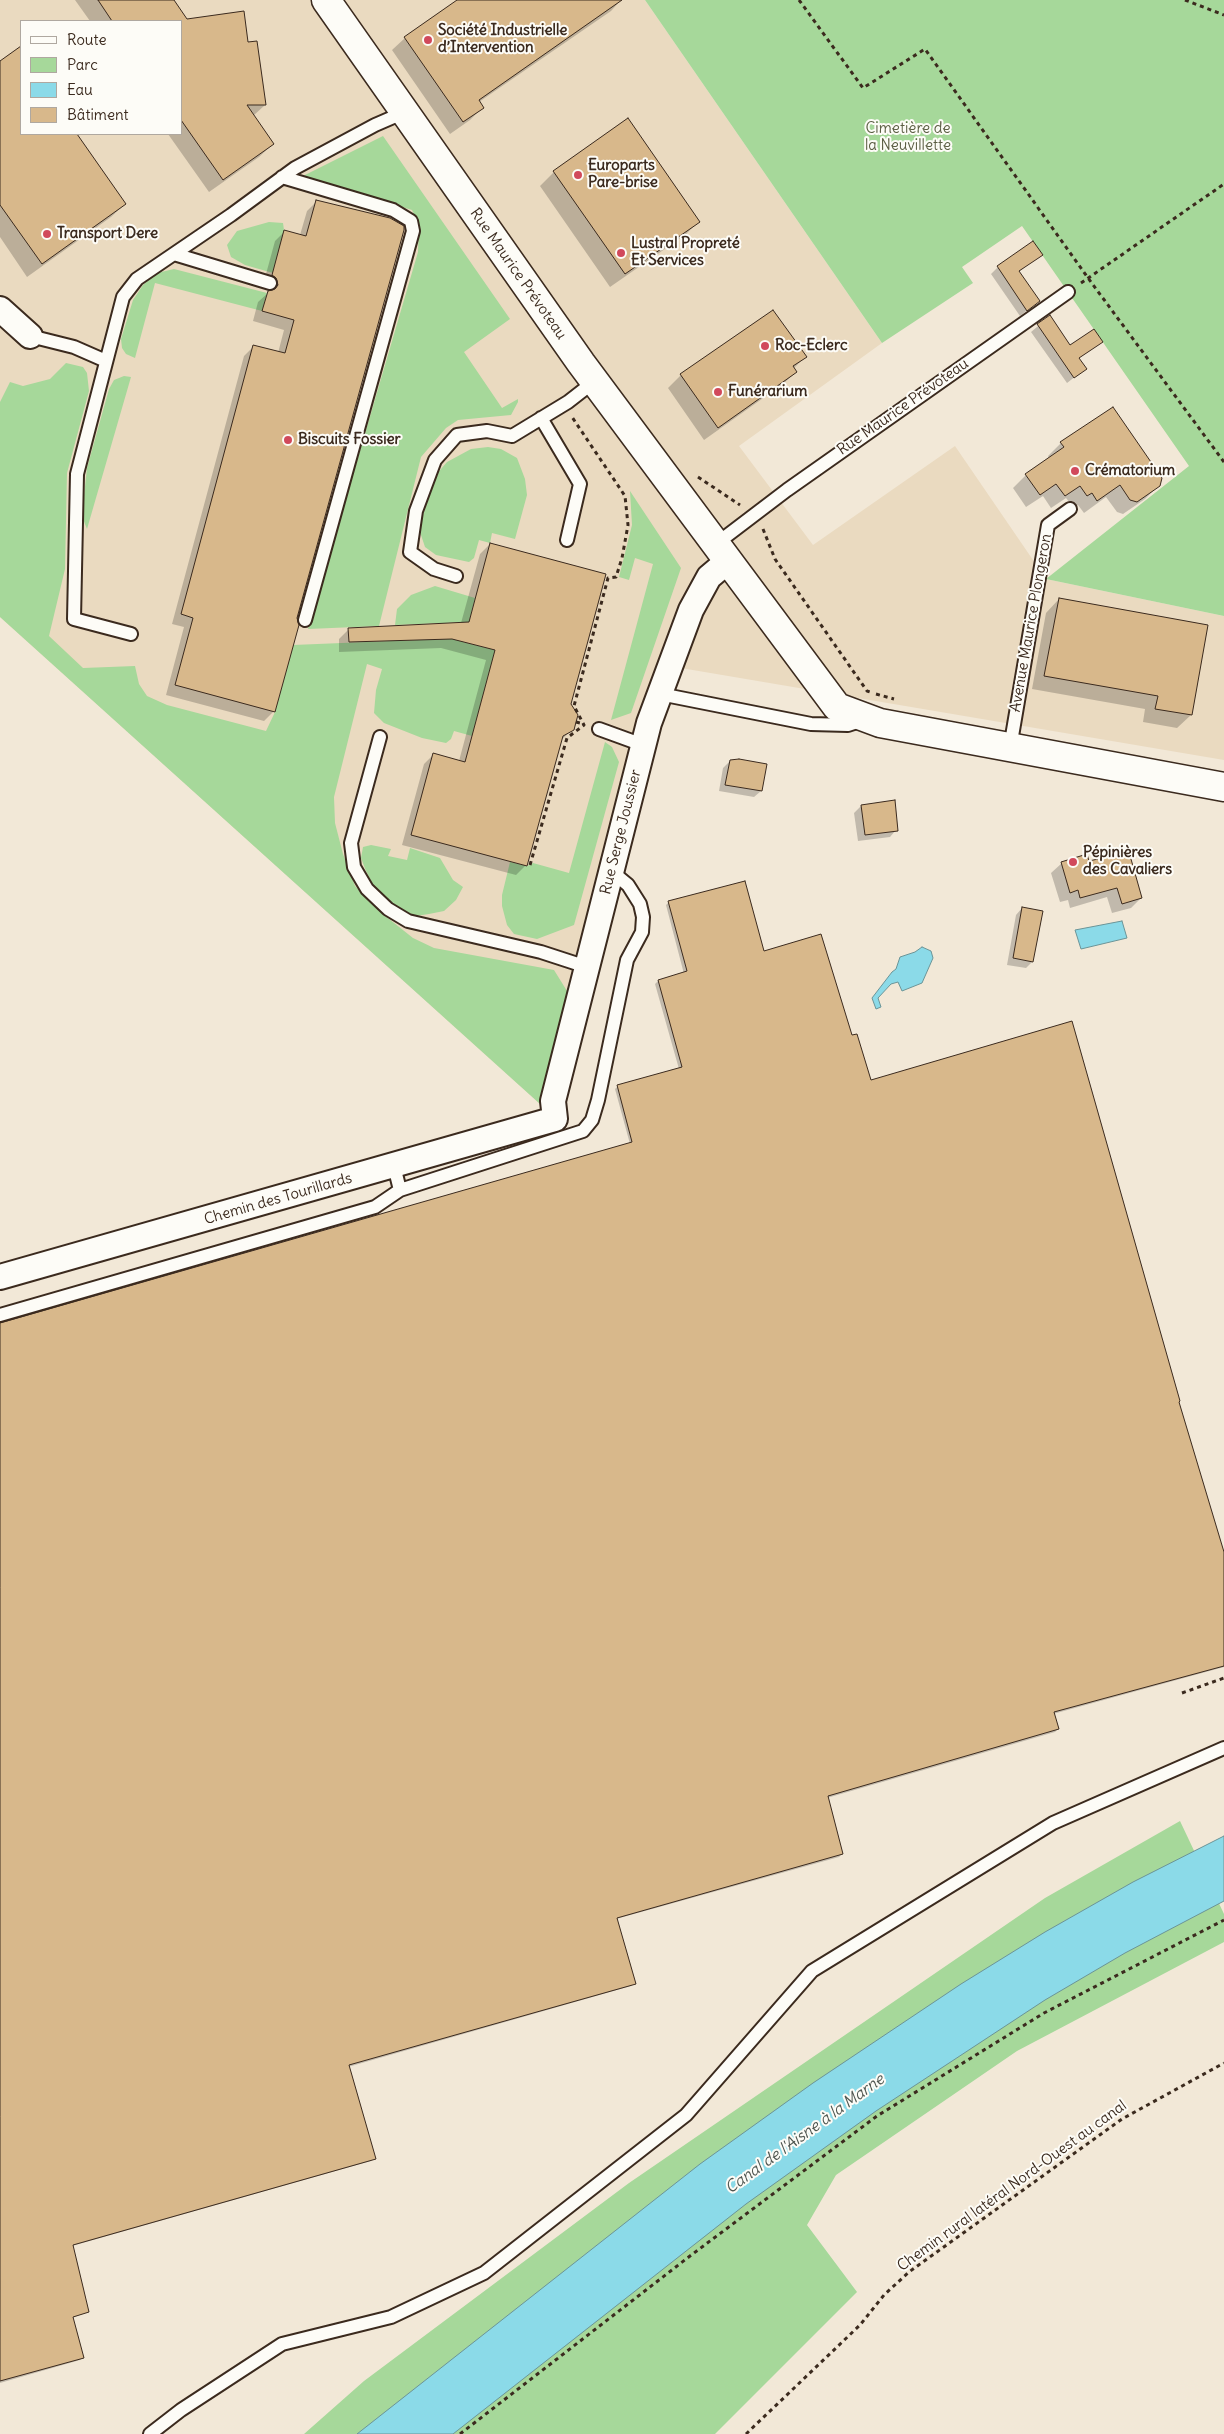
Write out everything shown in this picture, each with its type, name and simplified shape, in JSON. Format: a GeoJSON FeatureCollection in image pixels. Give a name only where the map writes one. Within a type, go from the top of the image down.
{"type":"FeatureCollection","features":[{"type":"Feature","properties":{"kind":"street","name":"Rue Maurice Prévoteau"},"geometry":{"type":"LineString","coordinates":[[326,0],[595,381],[837,707],[867,718]]}},
{"type":"Feature","properties":{"kind":"street"},"geometry":{"type":"LineString","coordinates":[[0,309],[30,336]]}},
{"type":"Feature","properties":{"kind":"street","name":"Rue Serge Joussier"},"geometry":{"type":"LineString","coordinates":[[554,1119],[553,1102],[643,745],[691,610],[722,553]]}},
{"type":"Feature","properties":{"kind":"street"},"geometry":{"type":"LineString","coordinates":[[867,718],[880,723],[1224,787]]}},
{"type":"Feature","properties":{"kind":"street","name":"Chemin des Tourillards"},"geometry":{"type":"LineString","coordinates":[[0,1277],[554,1119]]}},
{"type":"Feature","properties":{"kind":"lane"},"geometry":{"type":"LineString","coordinates":[[131,634],[74,619],[77,474],[123,297],[137,279],[295,168],[375,125],[405,112]]}},
{"type":"Feature","properties":{"kind":"lane"},"geometry":{"type":"LineString","coordinates":[[282,178],[393,210],[411,221],[413,230],[304,620]]}},
{"type":"Feature","properties":{"kind":"lane"},"geometry":{"type":"LineString","coordinates":[[174,254],[270,283]]}},
{"type":"Feature","properties":{"kind":"lane","name":"Rue Maurice Prévoteau"},"geometry":{"type":"LineString","coordinates":[[722,553],[754,515],[1068,292]]}},
{"type":"Feature","properties":{"kind":"lane"},"geometry":{"type":"LineString","coordinates":[[30,336],[74,347],[106,361]]}},
{"type":"Feature","properties":{"kind":"lane"},"geometry":{"type":"LineString","coordinates":[[456,576],[434,569],[410,552],[416,511],[435,460],[457,435],[486,431],[512,436],[595,381]]}},
{"type":"Feature","properties":{"kind":"lane"},"geometry":{"type":"LineString","coordinates":[[541,418],[580,484],[567,540]]}},
{"type":"Feature","properties":{"kind":"lane","name":"Avenue Maurice Plongeron"},"geometry":{"type":"LineString","coordinates":[[1010,748],[1048,525],[1070,509]]}},
{"type":"Feature","properties":{"kind":"lane"},"geometry":{"type":"LineString","coordinates":[[660,694],[811,724],[848,725],[867,718]]}},
{"type":"Feature","properties":{"kind":"lane"},"geometry":{"type":"LineString","coordinates":[[599,729],[643,745]]}},
{"type":"Feature","properties":{"kind":"lane"},"geometry":{"type":"LineString","coordinates":[[380,737],[351,843],[354,867],[367,889],[388,910],[408,921],[541,952],[587,967]]}},
{"type":"Feature","properties":{"kind":"lane"},"geometry":{"type":"LineString","coordinates":[[0,1315],[375,1207],[400,1190],[583,1131],[592,1120],[598,1100],[627,960],[642,932],[643,917],[640,904],[628,885],[611,872]]}},
{"type":"Feature","properties":{"kind":"lane"},"geometry":{"type":"LineString","coordinates":[[394,1166],[400,1190]]}},
{"type":"Feature","properties":{"kind":"lane"},"geometry":{"type":"LineString","coordinates":[[150,2434],[181,2410],[282,2344],[391,2317],[484,2274],[686,2115],[812,1970],[1053,1823],[1224,1748]]}},
{"type":"Feature","properties":{"kind":"path"},"geometry":{"type":"LineString","coordinates":[[799,0],[863,88],[925,49],[1088,278],[1224,462]]}},
{"type":"Feature","properties":{"kind":"path"},"geometry":{"type":"LineString","coordinates":[[1185,0],[1224,15]]}},
{"type":"Feature","properties":{"kind":"path"},"geometry":{"type":"LineString","coordinates":[[1068,292],[1224,184]]}},
{"type":"Feature","properties":{"kind":"path"},"geometry":{"type":"LineString","coordinates":[[530,864],[566,738],[584,725],[574,706],[608,578],[616,577],[628,525],[625,496],[563,404]]}},
{"type":"Feature","properties":{"kind":"path"},"geometry":{"type":"LineString","coordinates":[[693,474],[754,515],[768,537],[775,559],[867,691],[903,702]]}},
{"type":"Feature","properties":{"kind":"path"},"geometry":{"type":"LineString","coordinates":[[1182,1693],[1224,1678]]}},
{"type":"Feature","properties":{"kind":"path"},"geometry":{"type":"LineString","coordinates":[[460,2434],[690,2256],[878,2116],[1044,2013],[1224,1920]]}},
{"type":"Feature","properties":{"kind":"path","name":"Chemin rural latéral Nord-Ouest au canal"},"geometry":{"type":"LineString","coordinates":[[746,2434],[860,2325],[884,2295],[909,2272],[1122,2119],[1224,2064]]}},
{"type":"Feature","properties":{"kind":"shaded area"},"geometry":{"type":"Polygon","coordinates":[[[0,0],[645,0],[882,343],[739,446],[813,545],[955,446],[1046,579],[1224,616],[1224,760],[675,667],[540,1104],[0,617],[0,0]]]}},
{"type":"Feature","properties":{"kind":"green space","name":"Cimetière de la Neuvillette"},"geometry":{"type":"Polygon","coordinates":[[[645,0],[1224,0],[1224,616],[1046,579],[1189,466],[1022,226],[962,267],[973,283],[882,343],[645,0]]]}},
{"type":"Feature","properties":{"kind":"green space"},"geometry":{"type":"Polygon","coordinates":[[[383,136],[510,319],[464,352],[502,408],[518,399],[518,402],[511,415],[458,420],[446,428],[421,457],[379,626],[308,629],[418,252],[419,224],[412,210],[303,176],[383,136]]]}},
{"type":"Feature","properties":{"kind":"green space"},"geometry":{"type":"Polygon","coordinates":[[[269,222],[283,223],[284,230],[273,273],[245,265],[231,257],[227,245],[237,231],[269,222]]]}},
{"type":"Feature","properties":{"kind":"green space"},"geometry":{"type":"Polygon","coordinates":[[[174,269],[267,293],[262,311],[155,283],[135,358],[126,354],[122,348],[121,339],[133,300],[143,285],[157,273],[174,269]]]}},
{"type":"Feature","properties":{"kind":"green space"},"geometry":{"type":"Polygon","coordinates":[[[66,363],[83,367],[87,373],[89,391],[67,473],[65,569],[49,636],[83,668],[135,666],[139,684],[147,696],[167,705],[266,731],[275,712],[293,645],[464,638],[463,642],[495,650],[472,736],[454,731],[451,739],[446,743],[422,738],[384,723],[374,713],[376,690],[382,669],[367,664],[334,797],[335,823],[343,854],[355,886],[384,915],[413,938],[434,948],[554,970],[572,999],[540,1104],[0,617],[0,402],[10,382],[23,386],[50,379],[66,363]]]}},
{"type":"Feature","properties":{"kind":"green space"},"geometry":{"type":"Polygon","coordinates":[[[124,376],[131,377],[87,529],[83,519],[83,505],[87,468],[109,389],[114,380],[124,376]]]}},
{"type":"Feature","properties":{"kind":"green space"},"geometry":{"type":"Polygon","coordinates":[[[488,447],[501,449],[517,458],[525,479],[527,495],[515,539],[492,533],[490,543],[479,540],[474,558],[469,562],[436,555],[425,547],[419,529],[435,476],[447,462],[471,449],[488,447]]]}},
{"type":"Feature","properties":{"kind":"green space"},"geometry":{"type":"Polygon","coordinates":[[[630,491],[681,568],[631,713],[611,720],[653,564],[635,558],[629,580],[619,577],[632,525],[630,491]]]}},
{"type":"Feature","properties":{"kind":"green space"},"geometry":{"type":"Polygon","coordinates":[[[435,586],[475,598],[469,622],[395,625],[397,609],[411,595],[435,586]]]}},
{"type":"Feature","properties":{"kind":"green space"},"geometry":{"type":"Polygon","coordinates":[[[605,742],[612,747],[619,762],[574,925],[537,939],[514,934],[507,925],[502,906],[502,895],[510,862],[527,866],[533,863],[569,873],[605,742]]]}},
{"type":"Feature","properties":{"kind":"green space"},"geometry":{"type":"Polygon","coordinates":[[[371,845],[391,849],[388,856],[407,860],[410,848],[440,858],[453,880],[463,887],[456,900],[444,911],[429,914],[416,916],[401,911],[373,885],[366,871],[361,858],[363,847],[371,845]]]}},
{"type":"Feature","properties":{"kind":"green space"},"geometry":{"type":"Polygon","coordinates":[[[1180,1821],[1224,1914],[1224,1942],[1017,2051],[836,2175],[807,2225],[857,2292],[715,2434],[304,2434],[364,2381],[629,2183],[1045,1898],[1180,1821]]]}},
{"type":"Feature","properties":{"kind":"water"},"geometry":{"type":"Polygon","coordinates":[[[1122,921],[1127,938],[1081,949],[1075,930],[1122,921]]]}},
{"type":"Feature","properties":{"kind":"water"},"geometry":{"type":"Polygon","coordinates":[[[922,947],[931,951],[933,958],[922,983],[902,991],[898,982],[891,984],[878,998],[881,1007],[876,1009],[872,998],[896,969],[900,957],[915,952],[922,947]]]}},
{"type":"Feature","properties":{"kind":"water","name":"Canal de l'Aisne à la Marne"},"geometry":{"type":"Polygon","coordinates":[[[1224,1836],[1224,1901],[1125,1953],[1045,2000],[876,2111],[746,2204],[453,2434],[357,2434],[700,2164],[813,2083],[961,1984],[1045,1932],[1133,1882],[1224,1836]]]}},
{"type":"Feature","properties":{"kind":"building"},"geometry":{"type":"Polygon","coordinates":[[[98,0],[174,0],[187,19],[244,11],[248,42],[257,41],[266,105],[247,105],[274,144],[223,180],[182,121],[182,20],[111,20],[98,0]]]}},
{"type":"Feature","properties":{"kind":"building"},"geometry":{"type":"Polygon","coordinates":[[[457,0],[622,0],[479,100],[484,108],[463,122],[404,37],[457,0]]]}},
{"type":"Feature","properties":{"kind":"building"},"geometry":{"type":"Polygon","coordinates":[[[20,47],[20,135],[78,135],[126,204],[42,264],[0,205],[0,61],[20,47]]]}},
{"type":"Feature","properties":{"kind":"building"},"geometry":{"type":"Polygon","coordinates":[[[628,118],[700,222],[625,274],[553,171],[628,118]]]}},
{"type":"Feature","properties":{"kind":"building","name":"Biscuits Fossier"},"geometry":{"type":"Polygon","coordinates":[[[316,200],[390,218],[404,226],[404,230],[297,618],[299,625],[275,712],[175,685],[193,618],[181,614],[253,345],[285,353],[294,320],[262,311],[268,291],[275,289],[278,285],[276,278],[272,275],[284,230],[306,236],[316,200]]]}},
{"type":"Feature","properties":{"kind":"building"},"geometry":{"type":"Polygon","coordinates":[[[1033,241],[1043,255],[1019,271],[1040,301],[1027,311],[997,266],[1033,241]]]}},
{"type":"Feature","properties":{"kind":"building"},"geometry":{"type":"Polygon","coordinates":[[[773,310],[807,357],[793,366],[797,372],[718,428],[680,374],[773,310]]]}},
{"type":"Feature","properties":{"kind":"building"},"geometry":{"type":"Polygon","coordinates":[[[1050,315],[1070,345],[1094,329],[1103,342],[1079,358],[1087,369],[1074,378],[1037,324],[1050,315]]]}},
{"type":"Feature","properties":{"kind":"building"},"geometry":{"type":"Polygon","coordinates":[[[1113,407],[1162,478],[1160,486],[1137,502],[1130,500],[1120,485],[1097,501],[1092,493],[1087,496],[1080,486],[1065,496],[1056,484],[1040,495],[1025,474],[1064,447],[1060,442],[1113,407]]]}},
{"type":"Feature","properties":{"kind":"building"},"geometry":{"type":"Polygon","coordinates":[[[490,543],[606,574],[571,704],[578,715],[574,730],[563,736],[527,866],[411,835],[433,753],[465,762],[495,650],[452,639],[349,642],[348,628],[469,622],[490,543]]]}},
{"type":"Feature","properties":{"kind":"building"},"geometry":{"type":"Polygon","coordinates":[[[1059,598],[1208,625],[1192,715],[1155,709],[1158,696],[1044,676],[1059,598]]]}},
{"type":"Feature","properties":{"kind":"building"},"geometry":{"type":"Polygon","coordinates":[[[739,759],[767,764],[762,791],[725,785],[730,760],[739,759]]]}},
{"type":"Feature","properties":{"kind":"building"},"geometry":{"type":"Polygon","coordinates":[[[895,800],[898,831],[865,835],[861,805],[895,800]]]}},
{"type":"Feature","properties":{"kind":"building"},"geometry":{"type":"Polygon","coordinates":[[[1129,852],[1142,898],[1122,904],[1117,888],[1080,898],[1078,890],[1070,893],[1061,862],[1087,854],[1089,861],[1129,852]]]}},
{"type":"Feature","properties":{"kind":"building"},"geometry":{"type":"Polygon","coordinates":[[[745,881],[764,951],[821,934],[852,1035],[857,1034],[871,1080],[1072,1021],[1179,1402],[1224,1552],[1224,1666],[1054,1712],[1059,1729],[828,1796],[843,1854],[617,1918],[636,1984],[349,2065],[376,2159],[73,2245],[89,2312],[73,2317],[84,2358],[0,2381],[0,1323],[632,1142],[617,1085],[682,1067],[658,980],[687,971],[668,901],[745,881]]]}},
{"type":"Feature","properties":{"kind":"building"},"geometry":{"type":"Polygon","coordinates":[[[1022,907],[1043,911],[1033,962],[1013,958],[1022,907]]]}},
{"type":"Feature","properties":{"kind":"place","name":"Société Industrielle d’Intervention"},"geometry":{"type":"Point","coordinates":[428,40]}},
{"type":"Feature","properties":{"kind":"place","name":"Europarts Pare-brise"},"geometry":{"type":"Point","coordinates":[578,175]}},
{"type":"Feature","properties":{"kind":"place","name":"Transport Dere"},"geometry":{"type":"Point","coordinates":[47,234]}},
{"type":"Feature","properties":{"kind":"place","name":"Lustral Propreté Et Services"},"geometry":{"type":"Point","coordinates":[621,253]}},
{"type":"Feature","properties":{"kind":"place","name":"Roc-Eclerc"},"geometry":{"type":"Point","coordinates":[765,346]}},
{"type":"Feature","properties":{"kind":"place","name":"Funérarium"},"geometry":{"type":"Point","coordinates":[718,392]}},
{"type":"Feature","properties":{"kind":"place","name":"Biscuits Fossier"},"geometry":{"type":"Point","coordinates":[288,440]}},
{"type":"Feature","properties":{"kind":"place","name":"Crématorium"},"geometry":{"type":"Point","coordinates":[1075,471]}},
{"type":"Feature","properties":{"kind":"place","name":"Pépinières des Cavaliers"},"geometry":{"type":"Point","coordinates":[1073,862]}}]}
